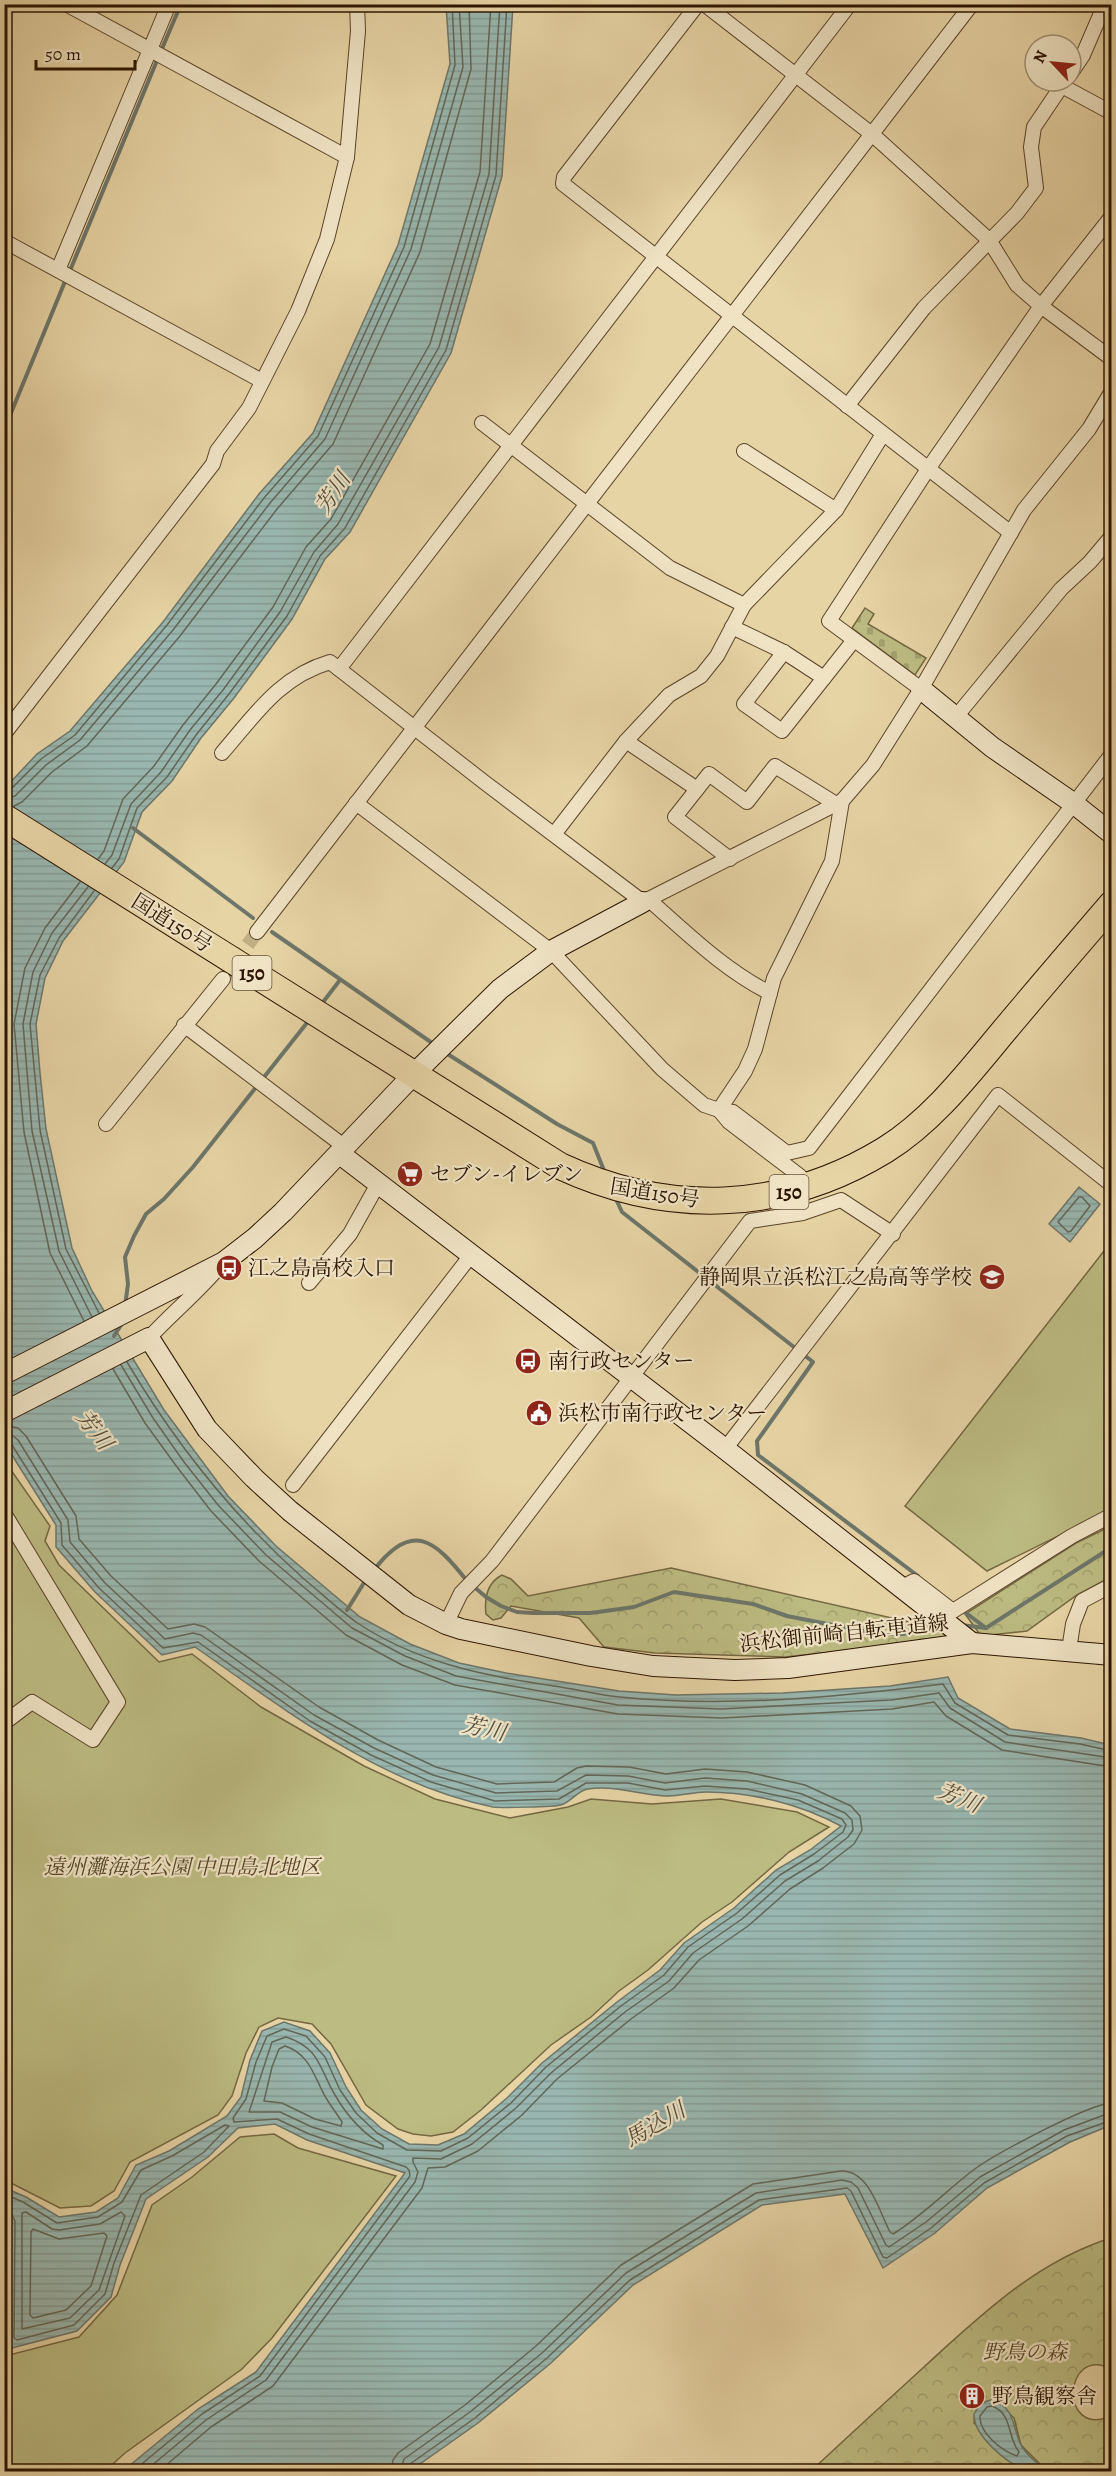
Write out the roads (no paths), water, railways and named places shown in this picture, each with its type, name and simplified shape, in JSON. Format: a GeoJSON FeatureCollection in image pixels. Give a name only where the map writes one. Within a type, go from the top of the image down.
{"type":"FeatureCollection","features":[{"type":"Feature","properties":{"kind":"highway","name":"国道150号"},"geometry":{"type":"LineString","coordinates":[[4,817],[560,1166],[592,1181],[661,1198],[720,1202],[794,1191],[852,1167],[886,1149],[950,1095],[1112,904]]}},
{"type":"Feature","properties":{"kind":"street"},"geometry":{"type":"LineString","coordinates":[[66,4],[346,157]]}},
{"type":"Feature","properties":{"kind":"street"},"geometry":{"type":"LineString","coordinates":[[59,270],[169,4]]}},
{"type":"Feature","properties":{"kind":"street"},"geometry":{"type":"LineString","coordinates":[[4,734],[213,464],[217,451],[249,408],[298,311],[327,239],[346,157],[358,31],[357,4]]}},
{"type":"Feature","properties":{"kind":"street"},"geometry":{"type":"LineString","coordinates":[[698,4],[564,177],[563,184],[1011,533]]}},
{"type":"Feature","properties":{"kind":"street"},"geometry":{"type":"LineString","coordinates":[[704,4],[873,135],[989,240],[1017,285],[1041,306],[1112,359]]}},
{"type":"Feature","properties":{"kind":"street"},"geometry":{"type":"LineString","coordinates":[[339,669],[850,4]]}},
{"type":"Feature","properties":{"kind":"street"},"geometry":{"type":"LineString","coordinates":[[257,932],[972,4]]}},
{"type":"Feature","properties":{"kind":"street"},"geometry":{"type":"LineString","coordinates":[[1083,55],[1105,4]]}},
{"type":"Feature","properties":{"kind":"street"},"geometry":{"type":"LineString","coordinates":[[847,406],[924,308],[1017,213],[1036,188],[1031,147],[1034,127],[1058,93]]}},
{"type":"Feature","properties":{"kind":"street"},"geometry":{"type":"LineString","coordinates":[[1079,93],[1112,113]]}},
{"type":"Feature","properties":{"kind":"street"},"geometry":{"type":"LineString","coordinates":[[1112,216],[1041,306],[928,469],[829,621],[921,689],[992,747],[1073,803],[1112,834]]}},
{"type":"Feature","properties":{"kind":"street"},"geometry":{"type":"LineString","coordinates":[[4,241],[262,381]]}},
{"type":"Feature","properties":{"kind":"street"},"geometry":{"type":"LineString","coordinates":[[4,1374],[224,1262],[255,1239],[414,1074],[500,989],[551,951],[839,802],[856,787],[873,765],[921,689],[1024,510],[1089,429],[1112,391]]}},
{"type":"Feature","properties":{"kind":"street"},"geometry":{"type":"LineString","coordinates":[[482,423],[670,568],[744,606]]}},
{"type":"Feature","properties":{"kind":"street"},"geometry":{"type":"LineString","coordinates":[[555,834],[626,741],[669,695],[700,676],[717,656],[744,606],[836,510],[883,434]]}},
{"type":"Feature","properties":{"kind":"street"},"geometry":{"type":"LineString","coordinates":[[744,451],[836,510]]}},
{"type":"Feature","properties":{"kind":"street"},"geometry":{"type":"LineString","coordinates":[[956,718],[1061,589],[1090,562],[1112,536]]}},
{"type":"Feature","properties":{"kind":"street"},"geometry":{"type":"LineString","coordinates":[[732,627],[784,652],[824,678]]}},
{"type":"Feature","properties":{"kind":"street"},"geometry":{"type":"LineString","coordinates":[[784,652],[744,704],[782,731],[854,640]]}},
{"type":"Feature","properties":{"kind":"street"},"geometry":{"type":"LineString","coordinates":[[222,753],[282,685],[311,667],[330,662],[484,782],[646,901],[740,975],[770,993]]}},
{"type":"Feature","properties":{"kind":"street"},"geometry":{"type":"LineString","coordinates":[[626,741],[697,789]]}},
{"type":"Feature","properties":{"kind":"street"},"geometry":{"type":"LineString","coordinates":[[356,803],[551,951],[662,1069],[704,1105],[733,1112],[787,1153],[809,1148],[1112,754]]}},
{"type":"Feature","properties":{"kind":"street"},"geometry":{"type":"LineString","coordinates":[[730,859],[675,817],[709,774],[747,802],[775,766],[839,802]]}},
{"type":"Feature","properties":{"kind":"street"},"geometry":{"type":"LineString","coordinates":[[719,1110],[745,1071],[755,1049],[774,978],[832,861],[839,802]]}},
{"type":"Feature","properties":{"kind":"street"},"geometry":{"type":"LineString","coordinates":[[106,1124],[222,979]]}},
{"type":"Feature","properties":{"kind":"street"},"geometry":{"type":"LineString","coordinates":[[184,1025],[343,1150],[379,1182],[972,1643]]}},
{"type":"Feature","properties":{"kind":"street"},"geometry":{"type":"LineString","coordinates":[[725,1449],[890,1238],[998,1095],[1112,1185]]}},
{"type":"Feature","properties":{"kind":"street"},"geometry":{"type":"LineString","coordinates":[[719,1110],[729,1122],[800,1176]]}},
{"type":"Feature","properties":{"kind":"street"},"geometry":{"type":"LineString","coordinates":[[309,1283],[350,1234],[379,1182]]}},
{"type":"Feature","properties":{"kind":"street"},"geometry":{"type":"LineString","coordinates":[[446,1624],[461,1593],[492,1561],[750,1221],[803,1213],[841,1200],[890,1238]]}},
{"type":"Feature","properties":{"kind":"street"},"geometry":{"type":"LineString","coordinates":[[843,1209],[890,1238]]}},
{"type":"Feature","properties":{"kind":"street"},"geometry":{"type":"LineString","coordinates":[[293,1485],[472,1254]]}},
{"type":"Feature","properties":{"kind":"street"},"geometry":{"type":"LineString","coordinates":[[4,1412],[149,1338],[175,1309],[203,1286],[224,1262]]}},
{"type":"Feature","properties":{"kind":"street","name":"浜松御前崎自転車道線"},"geometry":{"type":"LineString","coordinates":[[149,1338],[207,1429],[254,1478],[290,1511],[409,1605],[446,1624],[486,1636],[653,1666],[735,1670],[788,1668],[972,1643],[1112,1654]]}},
{"type":"Feature","properties":{"kind":"street"},"geometry":{"type":"LineString","coordinates":[[4,1513],[118,1702],[93,1740],[32,1702],[4,1723]]}},
{"type":"Feature","properties":{"kind":"street"},"geometry":{"type":"LineString","coordinates":[[902,1587],[914,1581],[953,1611],[1072,1536],[1112,1515]]}},
{"type":"Feature","properties":{"kind":"street"},"geometry":{"type":"LineString","coordinates":[[1069,1650],[1073,1624],[1082,1602],[1112,1585]]}},
{"type":"Feature","properties":{"kind":"water"},"geometry":{"type":"Polygon","coordinates":[[[446,5],[513,5],[502,176],[451,353],[350,532],[325,559],[292,619],[234,698],[201,738],[172,781],[142,812],[124,862],[63,941],[45,978],[36,1024],[40,1073],[46,1129],[72,1248],[92,1291],[164,1410],[228,1496],[276,1546],[360,1617],[410,1644],[459,1663],[506,1673],[619,1691],[676,1695],[783,1693],[890,1686],[948,1677],[958,1698],[1010,1729],[1081,1738],[1111,1745],[1111,2125],[1070,2142],[987,2188],[935,2233],[883,2268],[845,2194],[762,2205],[633,2285],[551,2363],[478,2423],[410,2471],[123,2471],[198,2409],[256,2372],[405,2173],[307,2140],[275,2124],[238,2128],[208,2157],[146,2199],[120,2265],[111,2297],[77,2331],[8,2349],[9,2221],[5,2214],[5,2188],[26,2197],[59,2217],[96,2212],[118,2198],[136,2165],[169,2151],[227,2116],[241,2097],[250,2060],[262,2031],[284,2022],[310,2031],[330,2053],[346,2087],[361,2110],[382,2129],[409,2144],[438,2145],[464,2134],[507,2098],[542,2063],[660,1970],[684,1943],[734,1908],[776,1870],[810,1850],[841,1826],[809,1811],[741,1794],[706,1792],[665,1796],[598,1788],[584,1790],[561,1805],[493,1807],[452,1796],[412,1781],[373,1763],[300,1720],[195,1647],[162,1655],[95,1592],[56,1547],[56,1525],[5,1444],[5,788],[37,754],[70,731],[163,622],[259,494],[313,433],[398,245],[450,64],[446,5]]]}},
{"type":"Feature","properties":{"kind":"water"},"geometry":{"type":"Polygon","coordinates":[[[1079,1187],[1100,1204],[1070,1242],[1049,1224],[1079,1187]]]}},
{"type":"Feature","properties":{"kind":"water"},"geometry":{"type":"Polygon","coordinates":[[[993,2400],[1009,2413],[1025,2451],[1047,2471],[1032,2472],[1019,2467],[1002,2456],[985,2440],[975,2422],[974,2414],[982,2404],[993,2400]]]}},
{"type":"Feature","properties":{"kind":"waterway"},"geometry":{"type":"LineString","coordinates":[[161,51],[181,4]]}},
{"type":"Feature","properties":{"kind":"waterway"},"geometry":{"type":"LineString","coordinates":[[69,273],[158,58]]}},
{"type":"Feature","properties":{"kind":"waterway"},"geometry":{"type":"LineString","coordinates":[[4,430],[66,279]]}},
{"type":"Feature","properties":{"kind":"waterway"},"geometry":{"type":"LineString","coordinates":[[133,828],[253,918]]}},
{"type":"Feature","properties":{"kind":"waterway"},"geometry":{"type":"LineString","coordinates":[[272,932],[435,1045]]}},
{"type":"Feature","properties":{"kind":"waterway"},"geometry":{"type":"LineString","coordinates":[[320,1006],[340,980]]}},
{"type":"Feature","properties":{"kind":"waterway"},"geometry":{"type":"LineString","coordinates":[[125,1306],[128,1284],[125,1257],[146,1214],[164,1199],[193,1167],[310,1019]]}},
{"type":"Feature","properties":{"kind":"waterway"},"geometry":{"type":"LineString","coordinates":[[446,1053],[557,1124],[593,1143],[605,1173]]}},
{"type":"Feature","properties":{"kind":"waterway"},"geometry":{"type":"LineString","coordinates":[[615,1197],[622,1212],[813,1362],[757,1441],[758,1455],[918,1576]]}},
{"type":"Feature","properties":{"kind":"waterway"},"geometry":{"type":"LineString","coordinates":[[114,1336],[123,1322]]}},
{"type":"Feature","properties":{"kind":"waterway"},"geometry":{"type":"LineString","coordinates":[[374,1570],[388,1554],[400,1545],[412,1541],[423,1541],[434,1546],[444,1555],[467,1581]]}},
{"type":"Feature","properties":{"kind":"waterway"},"geometry":{"type":"LineString","coordinates":[[961,1625],[986,1628],[1112,1547]]}},
{"type":"Feature","properties":{"kind":"waterway"},"geometry":{"type":"LineString","coordinates":[[347,1610],[367,1578]]}},
{"type":"Feature","properties":{"kind":"waterway"},"geometry":{"type":"LineString","coordinates":[[473,1586],[501,1606],[517,1612],[591,1613],[634,1607],[674,1592],[753,1604],[787,1616],[878,1634],[904,1634],[933,1622]]}},
{"type":"Feature","properties":{"kind":"waterway"},"geometry":{"type":"LineString","coordinates":[[962,1610],[986,1628]]}},
{"type":"Feature","properties":{"kind":"tunnel"},"geometry":{"type":"LineString","coordinates":[[223,979],[257,932]]}},
{"type":"Feature","properties":{"kind":"place","name":"セブン-イレブン"},"geometry":{"type":"Point","coordinates":[410,1174]}},
{"type":"Feature","properties":{"kind":"place","name":"江之島高校入口"},"geometry":{"type":"Point","coordinates":[229,1268]}},
{"type":"Feature","properties":{"kind":"place","name":"静岡県立浜松江之島高等学校"},"geometry":{"type":"Point","coordinates":[992,1277]}},
{"type":"Feature","properties":{"kind":"place","name":"南行政センター"},"geometry":{"type":"Point","coordinates":[528,1361]}},
{"type":"Feature","properties":{"kind":"place","name":"浜松市南行政センター"},"geometry":{"type":"Point","coordinates":[539,1413]}},
{"type":"Feature","properties":{"kind":"place","name":"野鳥観察舎"},"geometry":{"type":"Point","coordinates":[972,2396]}},
{"type":"Feature","properties":{"kind":"water label","name":"芳川"},"geometry":{"type":"Point","coordinates":[333,493]}},
{"type":"Feature","properties":{"kind":"water label","name":"芳川"},"geometry":{"type":"Point","coordinates":[94,1430]}},
{"type":"Feature","properties":{"kind":"water label","name":"芳川"},"geometry":{"type":"Point","coordinates":[484,1729]}},
{"type":"Feature","properties":{"kind":"water label","name":"芳川"},"geometry":{"type":"Point","coordinates":[959,1798]}},
{"type":"Feature","properties":{"kind":"water label","name":"馬込川"},"geometry":{"type":"Point","coordinates":[655,2125]}},
{"type":"Feature","properties":{"kind":"park label","name":"遠州灘海浜公園 中田島北地区"},"geometry":{"type":"Point","coordinates":[182,1867]}},
{"type":"Feature","properties":{"kind":"park label","name":"野鳥の森"},"geometry":{"type":"Point","coordinates":[1025,2352]}}]}
